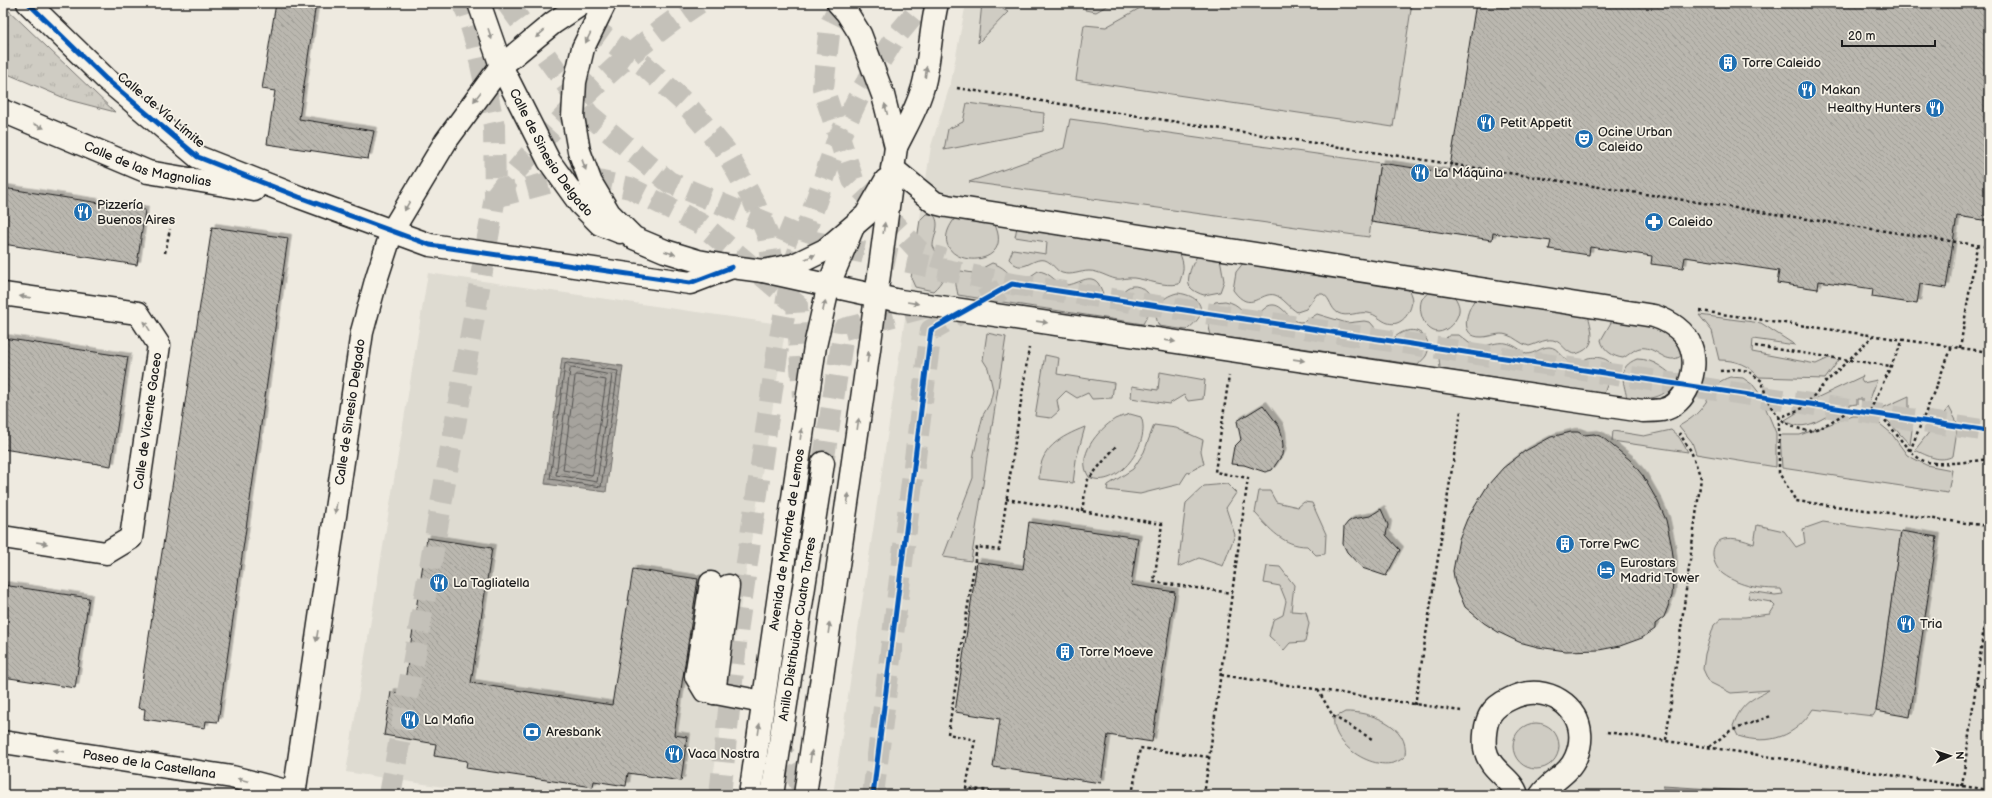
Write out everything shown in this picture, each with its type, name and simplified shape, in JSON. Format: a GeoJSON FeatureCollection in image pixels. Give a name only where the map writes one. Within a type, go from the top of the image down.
{"type":"FeatureCollection","features":[{"type":"Feature","properties":{"kind":"street","name":"Calle de Vía Límite"},"geometry":{"type":"LineString","coordinates":[[28,3],[106,79],[198,157],[298,198],[430,245],[690,283],[732,267]]}},
{"type":"Feature","properties":{"kind":"street","name":"Calle de Sinesio Delgado"},"geometry":{"type":"LineString","coordinates":[[479,3],[501,66],[549,161],[580,204],[600,224],[634,238]]}},
{"type":"Feature","properties":{"kind":"street"},"geometry":{"type":"LineString","coordinates":[[501,66],[553,23],[583,3]]}},
{"type":"Feature","properties":{"kind":"street","name":"Avenida de Monforte de Lemos"},"geometry":{"type":"LineString","coordinates":[[605,3],[583,48],[575,82],[573,117],[579,151],[591,183],[609,213],[634,238],[665,251],[698,261],[763,271],[875,294]]}},
{"type":"Feature","properties":{"kind":"street","name":"Avenida de Monforte de Lemos"},"geometry":{"type":"LineString","coordinates":[[838,3],[847,12],[860,34],[883,95],[896,147]]}},
{"type":"Feature","properties":{"kind":"street","name":"Avenida de Monforte de Lemos"},"geometry":{"type":"LineString","coordinates":[[805,795],[868,357],[892,168],[896,147],[915,110],[925,79],[932,24],[937,3]]}},
{"type":"Feature","properties":{"kind":"street","name":"Calle de Sinesio Delgado"},"geometry":{"type":"LineString","coordinates":[[296,794],[362,332],[377,277],[392,231],[446,141],[501,66]]}},
{"type":"Feature","properties":{"kind":"street","name":"Calle de las Magnolias"},"geometry":{"type":"LineString","coordinates":[[3,111],[148,172],[298,198]]}},
{"type":"Feature","properties":{"kind":"street"},"geometry":{"type":"LineString","coordinates":[[875,294],[900,301],[1643,411],[1663,410],[1676,403],[1687,392],[1693,372],[1692,347],[1686,336],[1667,320],[1654,316],[947,206],[935,203],[892,168]]}},
{"type":"Feature","properties":{"kind":"street","name":"Avenida de Monforte de Lemos"},"geometry":{"type":"LineString","coordinates":[[763,271],[794,265],[825,250],[866,215],[892,168]]}},
{"type":"Feature","properties":{"kind":"street","name":"Avenida de Monforte de Lemos"},"geometry":{"type":"LineString","coordinates":[[750,795],[809,381],[828,284],[854,226]]}},
{"type":"Feature","properties":{"kind":"street","name":"Calle de Vicente Gaceo"},"geometry":{"type":"LineString","coordinates":[[3,294],[138,313],[159,345],[130,538],[106,554],[3,537]]}},
{"type":"Feature","properties":{"kind":"street","name":"Anillo Distribuidor Cuatro Torres"},"geometry":{"type":"LineString","coordinates":[[772,795],[823,463]]}},
{"type":"Feature","properties":{"kind":"street"},"geometry":{"type":"LineString","coordinates":[[720,585],[714,693],[763,702]]}},
{"type":"Feature","properties":{"kind":"street"},"geometry":{"type":"LineString","coordinates":[[1517,795],[1515,787],[1493,766],[1486,749],[1485,733],[1490,715],[1504,702],[1520,694],[1537,693],[1562,701],[1574,713],[1580,728],[1580,746],[1576,759],[1567,772],[1541,795]]}},
{"type":"Feature","properties":{"kind":"street","name":"Paseo de la Castellana"},"geometry":{"type":"LineString","coordinates":[[3,742],[232,777],[296,794]]}},
{"type":"Feature","properties":{"kind":"path"},"geometry":{"type":"LineString","coordinates":[[957,88],[1989,247]]}},
{"type":"Feature","properties":{"kind":"path"},"geometry":{"type":"LineString","coordinates":[[165,253],[170,229]]}},
{"type":"Feature","properties":{"kind":"path"},"geometry":{"type":"LineString","coordinates":[[1960,348],[1977,246]]}},
{"type":"Feature","properties":{"kind":"path"},"geometry":{"type":"LineString","coordinates":[[1695,310],[1989,352]]}},
{"type":"Feature","properties":{"kind":"path"},"geometry":{"type":"LineString","coordinates":[[1779,418],[1803,408],[1824,384],[1874,335]]}},
{"type":"Feature","properties":{"kind":"path"},"geometry":{"type":"LineString","coordinates":[[1870,411],[1902,340]]}},
{"type":"Feature","properties":{"kind":"path"},"geometry":{"type":"LineString","coordinates":[[1015,795],[966,788],[975,740],[948,734],[977,547],[999,550],[1030,341]]}},
{"type":"Feature","properties":{"kind":"path"},"geometry":{"type":"LineString","coordinates":[[1755,346],[1890,366]]}},
{"type":"Feature","properties":{"kind":"path"},"geometry":{"type":"LineString","coordinates":[[1910,451],[1952,347]]}},
{"type":"Feature","properties":{"kind":"path"},"geometry":{"type":"LineString","coordinates":[[1718,371],[1737,369],[1748,371],[1762,381],[1770,404],[1779,418],[1790,426],[1809,431],[1836,420],[1850,410],[1870,411],[1874,412],[1887,423],[1910,451],[1923,461],[1955,463],[1989,459]]}},
{"type":"Feature","properties":{"kind":"path"},"geometry":{"type":"LineString","coordinates":[[1204,795],[1248,478],[1215,472],[1230,370]]}},
{"type":"Feature","properties":{"kind":"path"},"geometry":{"type":"LineString","coordinates":[[1415,706],[1462,404]]}},
{"type":"Feature","properties":{"kind":"path"},"geometry":{"type":"LineString","coordinates":[[1779,418],[1779,473],[1796,501],[1989,526]]}},
{"type":"Feature","properties":{"kind":"path"},"geometry":{"type":"LineString","coordinates":[[1666,740],[1701,478],[1686,442],[1675,430]]}},
{"type":"Feature","properties":{"kind":"path"},"geometry":{"type":"LineString","coordinates":[[1082,511],[1087,481],[1116,446]]}},
{"type":"Feature","properties":{"kind":"path"},"geometry":{"type":"LineString","coordinates":[[1006,499],[1162,524],[1154,582],[1232,593]]}},
{"type":"Feature","properties":{"kind":"path"},"geometry":{"type":"LineString","coordinates":[[1962,786],[1989,591]]}},
{"type":"Feature","properties":{"kind":"path"},"geometry":{"type":"LineString","coordinates":[[1976,685],[1989,686]]}},
{"type":"Feature","properties":{"kind":"path"},"geometry":{"type":"LineString","coordinates":[[1318,690],[1333,716],[1372,739]]}},
{"type":"Feature","properties":{"kind":"path"},"geometry":{"type":"LineString","coordinates":[[1708,747],[1730,731],[1771,716]]}},
{"type":"Feature","properties":{"kind":"path"},"geometry":{"type":"LineString","coordinates":[[1132,795],[1140,748],[1209,757]]}},
{"type":"Feature","properties":{"kind":"shaded area"},"geometry":{"type":"Polygon","coordinates":[[[966,3],[1989,3],[1989,795],[833,795],[931,146],[951,82],[966,3]]]}},
{"type":"Feature","properties":{"kind":"shaded area"},"geometry":{"type":"Polygon","coordinates":[[[428,273],[786,325],[710,795],[496,795],[346,772],[428,273]]]}},
{"type":"Feature","properties":{"kind":"green space"},"geometry":{"type":"Polygon","coordinates":[[[982,3],[992,3],[1008,12],[978,43],[982,3]]]}},
{"type":"Feature","properties":{"kind":"green space"},"geometry":{"type":"Polygon","coordinates":[[[1087,3],[1112,3],[1096,12],[1085,10],[1087,3]]]}},
{"type":"Feature","properties":{"kind":"green space"},"geometry":{"type":"Polygon","coordinates":[[[1149,3],[1412,3],[1393,127],[1076,80],[1084,25],[1106,27],[1149,3]]]}},
{"type":"Feature","properties":{"kind":"green space"},"geometry":{"type":"Polygon","coordinates":[[[3,5],[115,112],[69,100],[3,72],[3,5]]]}},
{"type":"Feature","properties":{"kind":"green space"},"geometry":{"type":"Polygon","coordinates":[[[967,103],[1044,113],[1043,131],[944,150],[948,129],[963,122],[967,103]]]}},
{"type":"Feature","properties":{"kind":"green space"},"geometry":{"type":"Polygon","coordinates":[[[1070,119],[1380,163],[1369,237],[969,182],[1064,148],[1070,119]]]}},
{"type":"Feature","properties":{"kind":"green space"},"geometry":{"type":"Polygon","coordinates":[[[926,214],[933,214],[936,218],[937,226],[933,246],[944,269],[943,279],[933,291],[915,287],[911,278],[920,220],[926,214]]]}},
{"type":"Feature","properties":{"kind":"green space"},"geometry":{"type":"Polygon","coordinates":[[[956,217],[994,223],[998,240],[994,252],[983,258],[970,259],[957,255],[948,247],[947,234],[956,217]]]}},
{"type":"Feature","properties":{"kind":"green space"},"geometry":{"type":"Polygon","coordinates":[[[1017,227],[1179,252],[1183,264],[1181,279],[1179,284],[1167,285],[1134,278],[1116,279],[1093,271],[1066,274],[1060,272],[1045,260],[1035,261],[1027,265],[1019,266],[1014,264],[1009,259],[1013,249],[1046,254],[1047,242],[1015,237],[1017,227]]]}},
{"type":"Feature","properties":{"kind":"green space"},"geometry":{"type":"Polygon","coordinates":[[[1198,255],[1220,258],[1224,281],[1220,292],[1204,295],[1190,287],[1188,280],[1189,275],[1198,255]]]}},
{"type":"Feature","properties":{"kind":"green space"},"geometry":{"type":"Polygon","coordinates":[[[1244,262],[1407,286],[1412,297],[1410,310],[1401,321],[1393,324],[1385,322],[1368,313],[1345,315],[1338,313],[1333,309],[1328,298],[1323,294],[1317,294],[1306,309],[1297,312],[1275,295],[1265,296],[1250,302],[1245,301],[1233,290],[1236,272],[1244,262]]]}},
{"type":"Feature","properties":{"kind":"green space"},"geometry":{"type":"Polygon","coordinates":[[[992,263],[1000,266],[1017,280],[1022,280],[1029,277],[1038,271],[1048,274],[1062,284],[1067,285],[1085,279],[1094,280],[1098,283],[1106,300],[1111,301],[1113,305],[1116,303],[1115,301],[1120,294],[1127,288],[1136,286],[1146,291],[1150,296],[1150,309],[1143,324],[958,295],[956,279],[961,271],[973,273],[992,263]]]}},
{"type":"Feature","properties":{"kind":"green space"},"geometry":{"type":"Polygon","coordinates":[[[1431,291],[1453,294],[1459,307],[1457,318],[1454,322],[1445,330],[1438,332],[1433,331],[1425,324],[1420,309],[1422,299],[1431,291]]]}},
{"type":"Feature","properties":{"kind":"green space"},"geometry":{"type":"Polygon","coordinates":[[[1177,293],[1191,296],[1200,305],[1201,310],[1199,317],[1187,330],[1159,326],[1157,320],[1156,314],[1159,305],[1166,297],[1177,293]]]}},
{"type":"Feature","properties":{"kind":"green space"},"geometry":{"type":"Polygon","coordinates":[[[1477,297],[1588,315],[1592,340],[1587,348],[1574,354],[1553,340],[1546,340],[1529,346],[1504,334],[1482,337],[1474,336],[1467,328],[1466,322],[1470,308],[1477,297]]]}},
{"type":"Feature","properties":{"kind":"green space"},"geometry":{"type":"Polygon","coordinates":[[[1225,301],[1235,304],[1253,318],[1268,306],[1273,305],[1281,308],[1296,321],[1300,322],[1317,314],[1347,323],[1364,321],[1370,322],[1383,337],[1390,340],[1400,333],[1412,330],[1417,331],[1425,337],[1428,351],[1426,356],[1418,365],[1211,335],[1208,322],[1210,310],[1215,302],[1225,301]]]}},
{"type":"Feature","properties":{"kind":"green space"},"geometry":{"type":"Polygon","coordinates":[[[1699,315],[1761,323],[1795,345],[1753,339],[1752,352],[1816,364],[1829,358],[1839,360],[1825,379],[1759,377],[1746,366],[1736,362],[1719,360],[1712,331],[1699,315]]]}},
{"type":"Feature","properties":{"kind":"green space"},"geometry":{"type":"Polygon","coordinates":[[[1613,319],[1663,328],[1678,344],[1682,355],[1671,359],[1646,348],[1640,348],[1623,358],[1612,355],[1606,350],[1601,340],[1613,319]]]}},
{"type":"Feature","properties":{"kind":"green space"},"geometry":{"type":"Polygon","coordinates":[[[987,333],[1006,337],[971,561],[943,557],[973,478],[973,458],[983,415],[990,403],[993,390],[988,368],[983,360],[987,333]]]}},
{"type":"Feature","properties":{"kind":"green space"},"geometry":{"type":"Polygon","coordinates":[[[1450,335],[1459,335],[1469,343],[1479,348],[1504,343],[1514,346],[1526,354],[1549,347],[1558,351],[1568,361],[1573,362],[1580,362],[1588,358],[1596,357],[1607,360],[1612,366],[1612,370],[1604,394],[1440,369],[1440,346],[1442,342],[1450,335]]]}},
{"type":"Feature","properties":{"kind":"green space"},"geometry":{"type":"Polygon","coordinates":[[[1045,355],[1059,358],[1057,374],[1114,383],[1112,398],[1092,399],[1088,393],[1077,398],[1066,391],[1057,400],[1059,411],[1051,418],[1035,416],[1045,355]]]}},
{"type":"Feature","properties":{"kind":"green space"},"geometry":{"type":"Polygon","coordinates":[[[1637,359],[1643,359],[1655,363],[1679,380],[1662,395],[1643,399],[1627,398],[1623,380],[1624,370],[1626,366],[1637,359]]]}},
{"type":"Feature","properties":{"kind":"green space"},"geometry":{"type":"Polygon","coordinates":[[[1160,372],[1205,380],[1203,399],[1188,401],[1184,395],[1169,404],[1131,398],[1132,386],[1158,390],[1160,372]]]}},
{"type":"Feature","properties":{"kind":"green space"},"geometry":{"type":"Polygon","coordinates":[[[1863,376],[1861,380],[1863,383],[1877,380],[1868,405],[1862,404],[1862,399],[1857,399],[1857,404],[1839,410],[1812,424],[1803,426],[1794,425],[1785,420],[1803,409],[1812,400],[1863,376]]]}},
{"type":"Feature","properties":{"kind":"green space"},"geometry":{"type":"Polygon","coordinates":[[[1730,377],[1743,378],[1753,385],[1760,394],[1776,433],[1776,467],[1696,454],[1692,442],[1679,426],[1698,412],[1719,382],[1730,377]]]}},
{"type":"Feature","properties":{"kind":"green space"},"geometry":{"type":"Polygon","coordinates":[[[1909,396],[1909,422],[1911,421],[1912,430],[1910,445],[1878,410],[1909,396]]]}},
{"type":"Feature","properties":{"kind":"green space"},"geometry":{"type":"Polygon","coordinates":[[[1949,407],[1958,424],[1953,456],[1939,459],[1915,450],[1949,407]]]}},
{"type":"Feature","properties":{"kind":"green space"},"geometry":{"type":"Polygon","coordinates":[[[1130,414],[1141,417],[1143,428],[1137,451],[1130,462],[1121,471],[1110,477],[1100,480],[1089,477],[1085,469],[1085,461],[1090,444],[1108,424],[1115,419],[1130,414]]]}},
{"type":"Feature","properties":{"kind":"green space"},"geometry":{"type":"Polygon","coordinates":[[[1852,416],[1868,416],[1880,424],[1891,433],[1907,455],[1926,465],[1952,470],[1948,493],[1782,468],[1780,435],[1800,435],[1852,416]]]}},
{"type":"Feature","properties":{"kind":"green space"},"geometry":{"type":"Polygon","coordinates":[[[1154,425],[1176,428],[1203,440],[1201,451],[1204,464],[1187,473],[1180,484],[1140,494],[1107,490],[1108,485],[1133,469],[1144,452],[1154,425]]]}},
{"type":"Feature","properties":{"kind":"green space"},"geometry":{"type":"Polygon","coordinates":[[[1085,427],[1076,460],[1073,483],[1039,479],[1043,459],[1053,445],[1067,435],[1085,427]]]}},
{"type":"Feature","properties":{"kind":"green space"},"geometry":{"type":"Polygon","coordinates":[[[1671,430],[1679,437],[1688,452],[1612,441],[1613,431],[1644,436],[1671,430]]]}},
{"type":"Feature","properties":{"kind":"green space"},"geometry":{"type":"Polygon","coordinates":[[[1227,484],[1236,493],[1226,508],[1235,535],[1223,566],[1199,558],[1178,567],[1186,503],[1204,486],[1227,484]]]}},
{"type":"Feature","properties":{"kind":"green space"},"geometry":{"type":"Polygon","coordinates":[[[1259,491],[1270,491],[1276,502],[1298,507],[1304,502],[1312,503],[1326,534],[1325,554],[1316,555],[1307,546],[1291,543],[1278,536],[1255,513],[1259,491]]]}},
{"type":"Feature","properties":{"kind":"green space"},"geometry":{"type":"Polygon","coordinates":[[[1823,522],[1901,533],[1876,711],[1873,716],[1813,709],[1799,726],[1781,736],[1761,740],[1738,736],[1733,726],[1739,712],[1751,700],[1769,690],[1731,693],[1709,682],[1703,669],[1705,654],[1714,625],[1723,617],[1745,617],[1770,614],[1775,606],[1771,602],[1748,598],[1750,591],[1775,595],[1783,594],[1781,589],[1751,586],[1737,582],[1723,574],[1716,566],[1713,550],[1719,541],[1724,539],[1732,538],[1754,544],[1757,525],[1784,531],[1796,547],[1805,543],[1803,529],[1823,522]]]}},
{"type":"Feature","properties":{"kind":"green space"},"geometry":{"type":"Polygon","coordinates":[[[1267,566],[1280,567],[1294,585],[1291,611],[1306,612],[1309,624],[1305,642],[1290,643],[1284,650],[1269,636],[1273,620],[1283,615],[1286,601],[1280,586],[1264,583],[1267,566]]]}},
{"type":"Feature","properties":{"kind":"green space"},"geometry":{"type":"Polygon","coordinates":[[[1345,712],[1355,712],[1376,717],[1395,728],[1405,745],[1405,756],[1396,762],[1384,764],[1372,762],[1349,749],[1340,739],[1335,729],[1334,718],[1345,712]]]}},
{"type":"Feature","properties":{"kind":"green space"},"geometry":{"type":"Polygon","coordinates":[[[1541,723],[1553,729],[1558,737],[1558,755],[1553,763],[1545,768],[1531,769],[1519,763],[1514,755],[1513,741],[1519,729],[1527,724],[1541,723]]]}},
{"type":"Feature","properties":{"kind":"water"},"geometry":{"type":"Polygon","coordinates":[[[562,358],[623,366],[606,492],[545,484],[562,358]]]}},
{"type":"Feature","properties":{"kind":"water"},"geometry":{"type":"Polygon","coordinates":[[[1663,786],[1814,795],[1776,795],[1663,789],[1663,786]]]}},
{"type":"Feature","properties":{"kind":"building"},"geometry":{"type":"Polygon","coordinates":[[[276,3],[316,3],[299,119],[374,131],[368,159],[267,144],[275,91],[262,89],[276,3]]]}},
{"type":"Feature","properties":{"kind":"building","name":"Torre Caleido"},"geometry":{"type":"Polygon","coordinates":[[[1476,3],[1989,3],[1989,221],[1957,216],[1946,288],[1920,284],[1917,304],[1872,297],[1873,289],[1819,281],[1818,289],[1777,283],[1779,271],[1746,266],[1685,257],[1683,268],[1651,264],[1652,256],[1590,247],[1589,255],[1549,249],[1551,241],[1493,233],[1492,240],[1371,222],[1380,163],[1449,173],[1476,3]]]}},
{"type":"Feature","properties":{"kind":"building"},"geometry":{"type":"Polygon","coordinates":[[[3,188],[145,210],[137,265],[3,244],[3,188]]]}},
{"type":"Feature","properties":{"kind":"building"},"geometry":{"type":"Polygon","coordinates":[[[212,227],[288,238],[218,722],[206,721],[205,728],[144,719],[145,709],[138,708],[212,227]]]}},
{"type":"Feature","properties":{"kind":"building"},"geometry":{"type":"Polygon","coordinates":[[[3,338],[128,357],[111,466],[3,449],[3,338]]]}},
{"type":"Feature","properties":{"kind":"building"},"geometry":{"type":"Polygon","coordinates":[[[1263,405],[1279,426],[1282,435],[1282,455],[1272,470],[1265,472],[1244,465],[1231,464],[1234,447],[1241,440],[1237,421],[1263,405]]]}},
{"type":"Feature","properties":{"kind":"building","name":"Torre PwC"},"geometry":{"type":"Polygon","coordinates":[[[1571,432],[1578,432],[1584,435],[1594,434],[1602,437],[1630,460],[1643,476],[1658,502],[1666,520],[1672,548],[1674,565],[1672,596],[1664,617],[1655,624],[1655,629],[1642,638],[1620,646],[1599,650],[1566,651],[1538,647],[1519,642],[1498,632],[1484,623],[1465,607],[1455,583],[1453,571],[1459,539],[1467,519],[1488,485],[1503,468],[1525,451],[1551,437],[1571,432]]]}},
{"type":"Feature","properties":{"kind":"building"},"geometry":{"type":"Polygon","coordinates":[[[1381,509],[1388,525],[1386,535],[1400,550],[1386,576],[1362,568],[1347,552],[1343,544],[1344,527],[1348,522],[1353,519],[1370,516],[1381,509]]]}},
{"type":"Feature","properties":{"kind":"building","name":"Torre Moeve"},"geometry":{"type":"Polygon","coordinates":[[[1029,522],[1138,538],[1131,585],[1175,592],[1152,742],[1108,735],[1101,783],[993,767],[1000,719],[955,712],[977,562],[1023,569],[1029,522]]]}},
{"type":"Feature","properties":{"kind":"building","name":"Tria"},"geometry":{"type":"Polygon","coordinates":[[[1901,531],[1937,537],[1910,717],[1876,711],[1901,531]]]}},
{"type":"Feature","properties":{"kind":"building"},"geometry":{"type":"Polygon","coordinates":[[[427,538],[492,548],[471,683],[612,705],[633,569],[698,579],[674,735],[687,737],[681,781],[628,773],[626,786],[594,781],[593,787],[466,768],[467,761],[434,756],[436,744],[384,735],[391,692],[403,694],[427,538]]]}},
{"type":"Feature","properties":{"kind":"building"},"geometry":{"type":"Polygon","coordinates":[[[3,585],[89,598],[75,688],[3,677],[3,585]]]}},
{"type":"Feature","properties":{"kind":"tunnel"},"geometry":{"type":"LineString","coordinates":[[390,795],[495,197],[494,126],[477,46],[464,3]]}},
{"type":"Feature","properties":{"kind":"tunnel"},"geometry":{"type":"LineString","coordinates":[[507,3],[589,115],[669,182],[810,241],[1012,284]]}},
{"type":"Feature","properties":{"kind":"tunnel"},"geometry":{"type":"LineString","coordinates":[[564,3],[580,19],[645,66],[686,104],[725,150],[754,202],[768,236],[777,287]]}},
{"type":"Feature","properties":{"kind":"tunnel"},"geometry":{"type":"LineString","coordinates":[[495,197],[540,143],[589,92],[642,45],[699,3]]}},
{"type":"Feature","properties":{"kind":"tunnel"},"geometry":{"type":"LineString","coordinates":[[841,3],[830,25],[823,88],[853,180],[919,251],[943,259]]}},
{"type":"Feature","properties":{"kind":"tunnel"},"geometry":{"type":"LineString","coordinates":[[720,795],[738,625],[778,348],[793,267],[836,144],[862,90],[894,39],[924,3]]}},
{"type":"Feature","properties":{"kind":"tunnel"},"geometry":{"type":"LineString","coordinates":[[495,197],[574,176],[630,188],[701,224],[797,305],[803,396]]}},
{"type":"Feature","properties":{"kind":"tunnel"},"geometry":{"type":"LineString","coordinates":[[873,795],[931,330],[1012,284],[1989,431]]}},
{"type":"Feature","properties":{"kind":"tunnel"},"geometry":{"type":"LineString","coordinates":[[823,463],[844,329],[934,305]]}},
{"type":"Feature","properties":{"kind":"tunnel"},"geometry":{"type":"LineString","coordinates":[[777,693],[793,571]]}},
{"type":"Feature","properties":{"kind":"tunnel"},"geometry":{"type":"LineString","coordinates":[[774,737],[807,795]]}},
{"type":"Feature","properties":{"kind":"cycle path"},"geometry":{"type":"LineString","coordinates":[[28,3],[106,79],[198,157],[299,197],[430,245],[690,283],[732,267]]}},
{"type":"Feature","properties":{"kind":"cycle path"},"geometry":{"type":"LineString","coordinates":[[873,795],[931,330],[1012,284],[1989,431]]}},
{"type":"Feature","properties":{"kind":"place","name":"Torre Caleido"},"geometry":{"type":"Point","coordinates":[1728,63]}},
{"type":"Feature","properties":{"kind":"place","name":"Makan"},"geometry":{"type":"Point","coordinates":[1807,90]}},
{"type":"Feature","properties":{"kind":"place","name":"Healthy Hunters"},"geometry":{"type":"Point","coordinates":[1935,108]}},
{"type":"Feature","properties":{"kind":"place","name":"Petit Appetit"},"geometry":{"type":"Point","coordinates":[1486,123]}},
{"type":"Feature","properties":{"kind":"place","name":"Ocine Urban Caleido"},"geometry":{"type":"Point","coordinates":[1584,139]}},
{"type":"Feature","properties":{"kind":"place","name":"La Máquina"},"geometry":{"type":"Point","coordinates":[1420,173]}},
{"type":"Feature","properties":{"kind":"place","name":"Pizzería Buenos Aires"},"geometry":{"type":"Point","coordinates":[83,212]}},
{"type":"Feature","properties":{"kind":"place","name":"Caleido"},"geometry":{"type":"Point","coordinates":[1654,222]}},
{"type":"Feature","properties":{"kind":"place","name":"Torre PwC"},"geometry":{"type":"Point","coordinates":[1565,544]}},
{"type":"Feature","properties":{"kind":"place","name":"Eurostars Madrid Tower"},"geometry":{"type":"Point","coordinates":[1606,570]}},
{"type":"Feature","properties":{"kind":"place","name":"La Tagliatella"},"geometry":{"type":"Point","coordinates":[439,583]}},
{"type":"Feature","properties":{"kind":"place","name":"Tria"},"geometry":{"type":"Point","coordinates":[1906,624]}},
{"type":"Feature","properties":{"kind":"place","name":"Torre Moeve"},"geometry":{"type":"Point","coordinates":[1065,652]}},
{"type":"Feature","properties":{"kind":"place","name":"La Mafia"},"geometry":{"type":"Point","coordinates":[410,720]}},
{"type":"Feature","properties":{"kind":"place","name":"Aresbank"},"geometry":{"type":"Point","coordinates":[532,732]}},
{"type":"Feature","properties":{"kind":"place","name":"Vaca Nostra"},"geometry":{"type":"Point","coordinates":[674,754]}}]}
